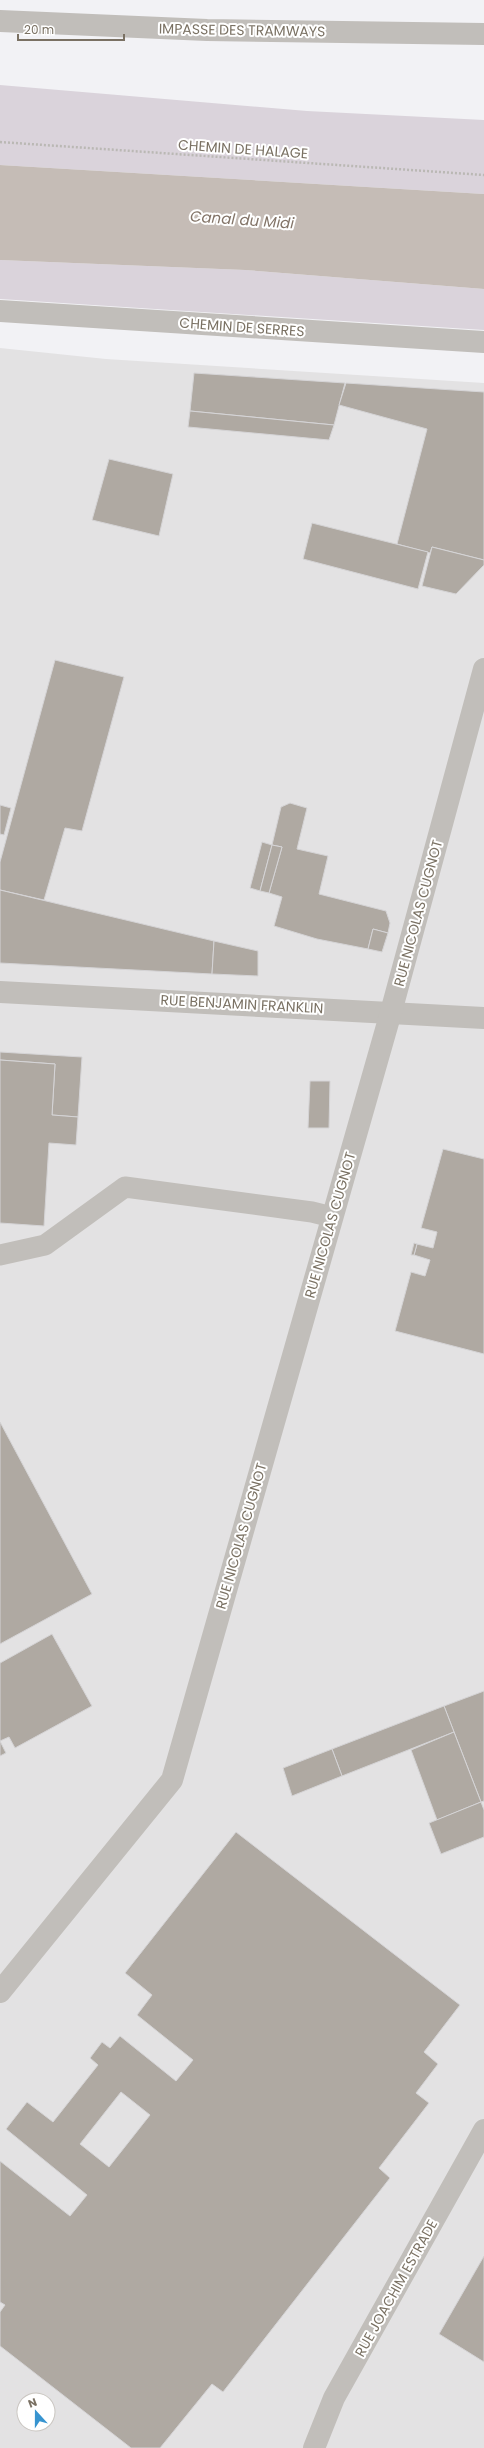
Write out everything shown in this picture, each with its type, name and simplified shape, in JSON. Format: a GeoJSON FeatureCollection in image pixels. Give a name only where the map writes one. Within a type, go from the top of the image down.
{"type":"FeatureCollection","features":[{"type":"Feature","properties":{"kind":"street","name":"IMPASSE DES TRAMWAYS"},"geometry":{"type":"LineString","coordinates":[[0,21],[207,30],[484,34]]}},
{"type":"Feature","properties":{"kind":"street","name":"CHEMIN DE SERRES"},"geometry":{"type":"LineString","coordinates":[[0,311],[484,342]]}},
{"type":"Feature","properties":{"kind":"street","name":"RUE NICOLAS CUGNOT"},"geometry":{"type":"LineString","coordinates":[[0,1992],[172,1780],[391,1012],[484,669]]}},
{"type":"Feature","properties":{"kind":"street","name":"RUE BENJAMIN FRANKLIN"},"geometry":{"type":"LineString","coordinates":[[0,992],[484,1018]]}},
{"type":"Feature","properties":{"kind":"street","name":"RUE JOACHIM ESTRADE"},"geometry":{"type":"LineString","coordinates":[[314,2448],[334,2398],[484,2130]]}},
{"type":"Feature","properties":{"kind":"lane"},"geometry":{"type":"LineString","coordinates":[[0,1255],[45,1245],[125,1187],[332,1216]]}},
{"type":"Feature","properties":{"kind":"path","name":"CHEMIN DE HALAGE"},"geometry":{"type":"LineString","coordinates":[[0,142],[484,175]]}},
{"type":"Feature","properties":{"kind":"shaded area"},"geometry":{"type":"Polygon","coordinates":[[[0,85],[307,111],[484,120],[484,194],[0,165],[0,85]]]}},
{"type":"Feature","properties":{"kind":"shaded area"},"geometry":{"type":"Polygon","coordinates":[[[0,260],[245,270],[484,289],[484,330],[0,299],[0,260]]]}},
{"type":"Feature","properties":{"kind":"shaded area"},"geometry":{"type":"Polygon","coordinates":[[[0,348],[106,359],[484,383],[484,2448],[0,2448],[0,348]]]}},
{"type":"Feature","properties":{"kind":"water","name":"Canal du Midi"},"geometry":{"type":"Polygon","coordinates":[[[0,165],[484,194],[484,289],[245,270],[0,260],[0,165]]]}},
{"type":"Feature","properties":{"kind":"building"},"geometry":{"type":"Polygon","coordinates":[[[194,373],[345,383],[334,425],[190,411],[194,373]]]}},
{"type":"Feature","properties":{"kind":"building"},"geometry":{"type":"Polygon","coordinates":[[[346,383],[484,392],[484,560],[432,547],[430,553],[397,544],[427,429],[339,405],[346,383]]]}},
{"type":"Feature","properties":{"kind":"building"},"geometry":{"type":"Polygon","coordinates":[[[190,411],[334,425],[329,440],[188,427],[190,411]]]}},
{"type":"Feature","properties":{"kind":"building"},"geometry":{"type":"Polygon","coordinates":[[[109,459],[173,474],[159,536],[92,520],[109,459]]]}},
{"type":"Feature","properties":{"kind":"building"},"geometry":{"type":"Polygon","coordinates":[[[312,523],[428,552],[418,589],[303,559],[312,523]]]}},
{"type":"Feature","properties":{"kind":"building"},"geometry":{"type":"Polygon","coordinates":[[[432,547],[484,560],[484,565],[456,594],[422,586],[432,547]]]}},
{"type":"Feature","properties":{"kind":"building"},"geometry":{"type":"Polygon","coordinates":[[[55,660],[124,677],[82,831],[65,828],[44,900],[0,890],[0,862],[55,660]]]}},
{"type":"Feature","properties":{"kind":"building"},"geometry":{"type":"Polygon","coordinates":[[[290,803],[307,808],[297,849],[328,856],[319,894],[386,911],[390,923],[388,933],[373,929],[368,949],[317,939],[274,926],[282,897],[269,893],[282,847],[272,845],[281,807],[290,803]]]}},
{"type":"Feature","properties":{"kind":"building"},"geometry":{"type":"Polygon","coordinates":[[[0,805],[11,808],[4,835],[0,834],[0,805]]]}},
{"type":"Feature","properties":{"kind":"building"},"geometry":{"type":"Polygon","coordinates":[[[262,842],[272,845],[260,891],[250,888],[262,842]]]}},
{"type":"Feature","properties":{"kind":"building"},"geometry":{"type":"Polygon","coordinates":[[[272,845],[282,847],[269,893],[260,891],[272,845]]]}},
{"type":"Feature","properties":{"kind":"building"},"geometry":{"type":"Polygon","coordinates":[[[0,890],[214,941],[212,974],[0,963],[0,890]]]}},
{"type":"Feature","properties":{"kind":"building"},"geometry":{"type":"Polygon","coordinates":[[[373,929],[388,933],[382,952],[368,949],[373,929]]]}},
{"type":"Feature","properties":{"kind":"building"},"geometry":{"type":"Polygon","coordinates":[[[214,941],[258,951],[258,976],[212,974],[214,941]]]}},
{"type":"Feature","properties":{"kind":"building"},"geometry":{"type":"Polygon","coordinates":[[[0,1052],[82,1057],[78,1117],[52,1115],[55,1064],[0,1060],[0,1052]]]}},
{"type":"Feature","properties":{"kind":"building"},"geometry":{"type":"Polygon","coordinates":[[[0,1060],[55,1064],[52,1115],[78,1117],[76,1145],[49,1143],[44,1226],[0,1223],[0,1060]]]}},
{"type":"Feature","properties":{"kind":"building"},"geometry":{"type":"Polygon","coordinates":[[[310,1081],[330,1081],[329,1128],[308,1128],[310,1081]]]}},
{"type":"Feature","properties":{"kind":"building"},"geometry":{"type":"Polygon","coordinates":[[[443,1149],[484,1159],[484,1354],[395,1331],[411,1272],[425,1276],[430,1260],[414,1255],[417,1244],[433,1248],[437,1232],[421,1228],[443,1149]]]}},
{"type":"Feature","properties":{"kind":"building"},"geometry":{"type":"Polygon","coordinates":[[[414,1243],[417,1244],[414,1255],[411,1255],[414,1243]]]}},
{"type":"Feature","properties":{"kind":"building"},"geometry":{"type":"Polygon","coordinates":[[[0,1422],[92,1594],[0,1644],[0,1422]]]}},
{"type":"Feature","properties":{"kind":"building"},"geometry":{"type":"Polygon","coordinates":[[[52,1634],[92,1706],[15,1748],[9,1737],[0,1741],[0,1663],[52,1634]]]}},
{"type":"Feature","properties":{"kind":"building"},"geometry":{"type":"Polygon","coordinates":[[[484,1691],[484,1801],[481,1802],[444,1706],[484,1691]]]}},
{"type":"Feature","properties":{"kind":"building"},"geometry":{"type":"Polygon","coordinates":[[[444,1706],[454,1732],[342,1776],[332,1749],[444,1706]]]}},
{"type":"Feature","properties":{"kind":"building"},"geometry":{"type":"Polygon","coordinates":[[[454,1732],[481,1802],[437,1820],[411,1750],[454,1732]]]}},
{"type":"Feature","properties":{"kind":"building"},"geometry":{"type":"Polygon","coordinates":[[[0,1741],[6,1753],[0,1756],[0,1741]]]}},
{"type":"Feature","properties":{"kind":"building"},"geometry":{"type":"Polygon","coordinates":[[[332,1749],[342,1776],[292,1796],[283,1768],[332,1749]]]}},
{"type":"Feature","properties":{"kind":"building"},"geometry":{"type":"Polygon","coordinates":[[[481,1802],[484,1810],[484,1837],[441,1854],[429,1823],[481,1802]]]}},
{"type":"Feature","properties":{"kind":"building"},"geometry":{"type":"Polygon","coordinates":[[[236,1832],[460,2005],[424,2052],[438,2064],[416,2093],[429,2103],[379,2168],[390,2178],[223,2392],[212,2384],[160,2448],[131,2448],[0,2346],[0,2312],[5,2305],[0,2302],[0,2161],[70,2216],[87,2195],[6,2129],[27,2102],[53,2122],[98,2065],[90,2058],[102,2042],[110,2048],[120,2036],[176,2081],[193,2060],[137,2015],[152,1995],[125,1973],[236,1832]],[[121,2092],[80,2144],[109,2167],[150,2115],[121,2092]]]}},
{"type":"Feature","properties":{"kind":"building"},"geometry":{"type":"Polygon","coordinates":[[[484,2256],[484,2362],[439,2334],[484,2256]]]}}]}
